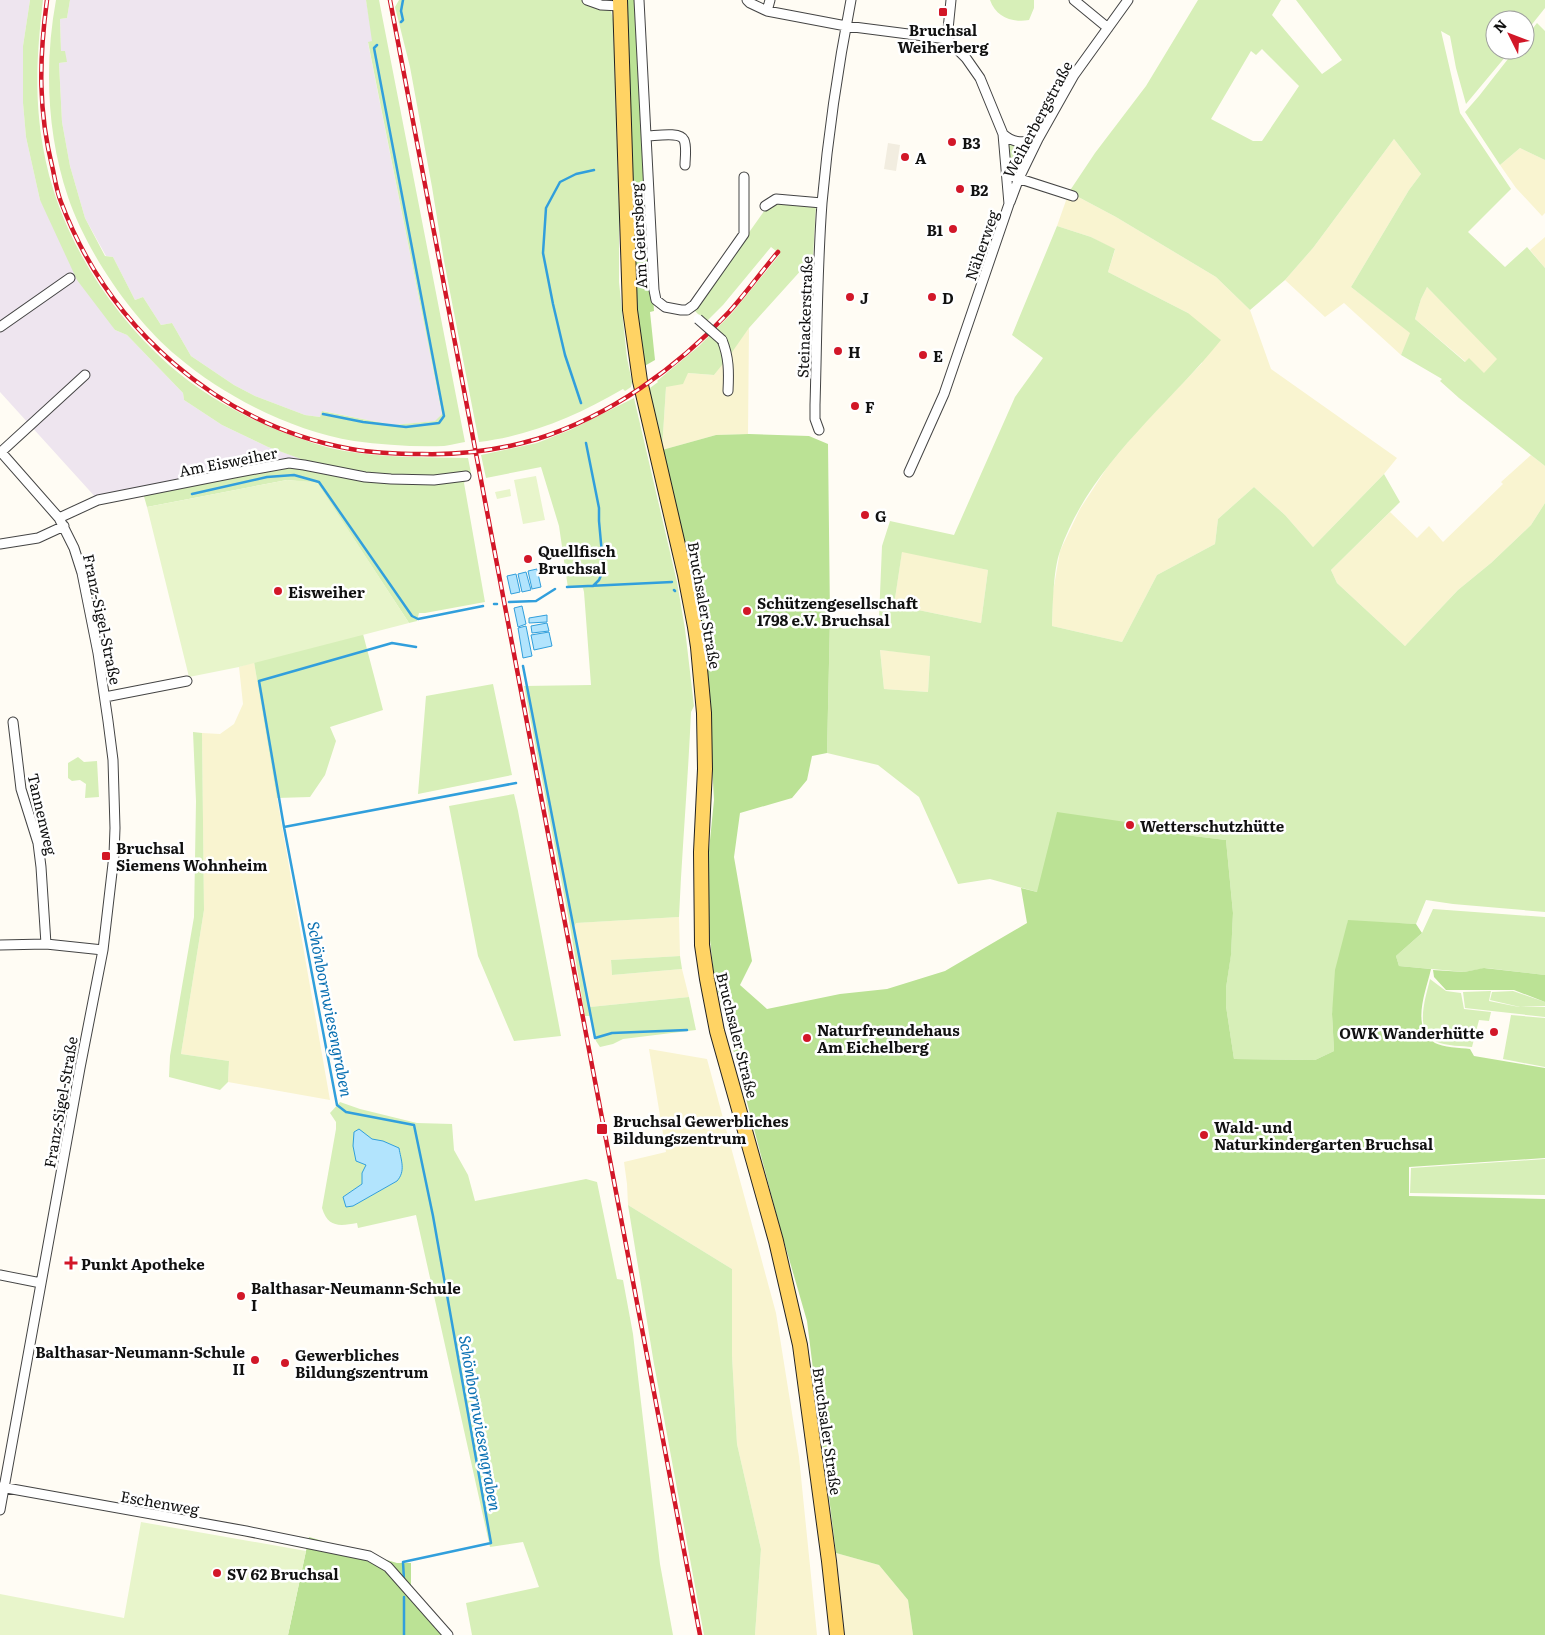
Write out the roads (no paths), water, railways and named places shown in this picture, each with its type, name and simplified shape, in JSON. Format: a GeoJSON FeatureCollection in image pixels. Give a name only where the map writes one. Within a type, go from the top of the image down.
{"type":"FeatureCollection","features":[{"type":"Feature","properties":{"kind":"main road","name":"Bruchsaler Straße"},"geometry":{"type":"LineString","coordinates":[[620,3],[630,310],[640,381],[685,575],[698,647],[704,714],[705,769],[701,852],[702,945],[707,979],[723,1053],[776,1241],[800,1344],[837,1635]]}},
{"type":"Feature","properties":{"kind":"street"},"geometry":{"type":"LineString","coordinates":[[587,0],[599,4],[620,3]]}},
{"type":"Feature","properties":{"kind":"street","name":"Am Geiersberg"},"geometry":{"type":"LineString","coordinates":[[639,0],[656,300],[665,307],[687,310],[722,340],[727,352],[729,368],[728,391]]}},
{"type":"Feature","properties":{"kind":"street"},"geometry":{"type":"LineString","coordinates":[[747,0],[767,11],[846,26],[947,38],[951,0]]}},
{"type":"Feature","properties":{"kind":"street"},"geometry":{"type":"LineString","coordinates":[[767,11],[770,0]]}},
{"type":"Feature","properties":{"kind":"street","name":"Steinackerstraße"},"geometry":{"type":"LineString","coordinates":[[819,430],[815,419],[815,405],[822,203],[830,123],[851,0]]}},
{"type":"Feature","properties":{"kind":"street"},"geometry":{"type":"LineString","coordinates":[[1074,0],[1108,28]]}},
{"type":"Feature","properties":{"kind":"street","name":"Weiherbergstraße"},"geometry":{"type":"LineString","coordinates":[[1009,204],[1038,139],[1074,75],[1128,0]]}},
{"type":"Feature","properties":{"kind":"street","name":"Näherweg"},"geometry":{"type":"LineString","coordinates":[[909,472],[944,394],[1009,204],[1003,134],[980,78],[966,58],[947,38]]}},
{"type":"Feature","properties":{"kind":"street"},"geometry":{"type":"LineString","coordinates":[[1003,134],[1010,140],[1019,143],[1038,139]]}},
{"type":"Feature","properties":{"kind":"street"},"geometry":{"type":"LineString","coordinates":[[646,136],[673,135],[684,138],[685,165]]}},
{"type":"Feature","properties":{"kind":"street"},"geometry":{"type":"LineString","coordinates":[[1005,174],[1073,196]]}},
{"type":"Feature","properties":{"kind":"street"},"geometry":{"type":"LineString","coordinates":[[687,310],[694,305],[744,234],[744,177]]}},
{"type":"Feature","properties":{"kind":"street"},"geometry":{"type":"LineString","coordinates":[[765,206],[776,199],[822,203]]}},
{"type":"Feature","properties":{"kind":"street"},"geometry":{"type":"LineString","coordinates":[[0,327],[70,278]]}},
{"type":"Feature","properties":{"kind":"street"},"geometry":{"type":"LineString","coordinates":[[0,452],[86,375]]}},
{"type":"Feature","properties":{"kind":"street","name":"Franz-Sigel-Straße"},"geometry":{"type":"LineString","coordinates":[[0,452],[61,522],[74,548],[82,573],[105,698],[113,760],[115,828],[114,856],[103,950],[42,1283],[2,1487],[0,1510]]}},
{"type":"Feature","properties":{"kind":"street","name":"Am Eisweiher"},"geometry":{"type":"LineString","coordinates":[[0,544],[38,538],[98,500],[289,464],[391,479],[434,480],[466,476]]}},
{"type":"Feature","properties":{"kind":"street","name":"Franz-Sigel-Straße"},"geometry":{"type":"LineString","coordinates":[[105,698],[187,681]]}},
{"type":"Feature","properties":{"kind":"street","name":"Tannenweg"},"geometry":{"type":"LineString","coordinates":[[13,722],[21,788],[38,843],[46,944]]}},
{"type":"Feature","properties":{"kind":"street"},"geometry":{"type":"LineString","coordinates":[[0,945],[46,944],[103,950]]}},
{"type":"Feature","properties":{"kind":"street"},"geometry":{"type":"LineString","coordinates":[[0,1275],[42,1283]]}},
{"type":"Feature","properties":{"kind":"street","name":"Eschenweg"},"geometry":{"type":"LineString","coordinates":[[2,1487],[315,1544],[368,1556],[388,1567],[448,1635]]}},
{"type":"Feature","properties":{"kind":"water"},"geometry":{"type":"Polygon","coordinates":[[[537,569],[541,587],[532,589],[528,571],[537,569]]]}},
{"type":"Feature","properties":{"kind":"water"},"geometry":{"type":"Polygon","coordinates":[[[526,572],[531,590],[522,592],[518,574],[526,572]]]}},
{"type":"Feature","properties":{"kind":"water"},"geometry":{"type":"Polygon","coordinates":[[[516,574],[520,592],[511,594],[507,576],[516,574]]]}},
{"type":"Feature","properties":{"kind":"water"},"geometry":{"type":"Polygon","coordinates":[[[522,606],[526,624],[518,627],[514,608],[522,606]]]}},
{"type":"Feature","properties":{"kind":"water"},"geometry":{"type":"Polygon","coordinates":[[[547,615],[547,622],[529,623],[529,618],[547,615]]]}},
{"type":"Feature","properties":{"kind":"water"},"geometry":{"type":"Polygon","coordinates":[[[547,623],[549,631],[532,633],[531,626],[547,623]]]}},
{"type":"Feature","properties":{"kind":"water"},"geometry":{"type":"Polygon","coordinates":[[[526,626],[532,656],[523,658],[518,628],[526,626]]]}},
{"type":"Feature","properties":{"kind":"water"},"geometry":{"type":"Polygon","coordinates":[[[549,632],[552,646],[534,650],[531,635],[549,632]]]}},
{"type":"Feature","properties":{"kind":"water"},"geometry":{"type":"Polygon","coordinates":[[[359,1129],[372,1139],[383,1141],[399,1148],[402,1169],[397,1181],[353,1206],[346,1207],[343,1197],[362,1184],[362,1173],[366,1165],[356,1161],[353,1146],[354,1132],[359,1129]]]}},
{"type":"Feature","properties":{"kind":"waterway"},"geometry":{"type":"LineString","coordinates":[[401,22],[403,20],[401,11],[403,0]]}},
{"type":"Feature","properties":{"kind":"waterway"},"geometry":{"type":"LineString","coordinates":[[323,414],[363,422],[406,427],[439,423],[444,416],[374,48],[377,45]]}},
{"type":"Feature","properties":{"kind":"waterway"},"geometry":{"type":"LineString","coordinates":[[581,403],[565,355],[543,253],[546,208],[560,182],[576,174],[594,170]]}},
{"type":"Feature","properties":{"kind":"waterway"},"geometry":{"type":"LineString","coordinates":[[586,443],[599,508],[602,554],[602,573],[599,580],[593,586]]}},
{"type":"Feature","properties":{"kind":"waterway"},"geometry":{"type":"LineString","coordinates":[[192,494],[267,477],[294,475],[319,482],[412,616],[418,619],[483,606]]}},
{"type":"Feature","properties":{"kind":"waterway"},"geometry":{"type":"LineString","coordinates":[[567,587],[672,582]]}},
{"type":"Feature","properties":{"kind":"waterway"},"geometry":{"type":"LineString","coordinates":[[509,602],[536,601],[555,589]]}},
{"type":"Feature","properties":{"kind":"waterway","name":"Schönbornwiesengraben"},"geometry":{"type":"LineString","coordinates":[[404,1580],[403,1562],[491,1543],[433,1216],[414,1125],[346,1112],[337,1105],[284,827],[259,681],[392,643],[416,647]]}},
{"type":"Feature","properties":{"kind":"waterway"},"geometry":{"type":"LineString","coordinates":[[523,666],[595,1038],[612,1033],[687,1030]]}},
{"type":"Feature","properties":{"kind":"waterway"},"geometry":{"type":"LineString","coordinates":[[284,827],[516,783]]}},
{"type":"Feature","properties":{"kind":"waterway","name":"Schönbornwiesengraben"},"geometry":{"type":"LineString","coordinates":[[404,1597],[404,1635]]}},
{"type":"Feature","properties":{"kind":"railway"},"geometry":{"type":"LineString","coordinates":[[47,0],[41,65],[42,106],[48,148],[58,194],[82,248],[107,290],[138,329],[174,363],[213,393],[256,418],[302,437],[351,449],[437,454],[466,453],[509,446],[537,439],[564,429],[616,403],[665,371],[709,333],[729,312],[778,252]]}},
{"type":"Feature","properties":{"kind":"railway"},"geometry":{"type":"LineString","coordinates":[[390,0],[700,1635]]}},
{"type":"Feature","properties":{"kind":"place","name":"Bruchsal Weiherberg"},"geometry":{"type":"Point","coordinates":[943,12]}},
{"type":"Feature","properties":{"kind":"place","name":"B3"},"geometry":{"type":"Point","coordinates":[952,142]}},
{"type":"Feature","properties":{"kind":"place","name":"A"},"geometry":{"type":"Point","coordinates":[905,157]}},
{"type":"Feature","properties":{"kind":"place","name":"B2"},"geometry":{"type":"Point","coordinates":[960,189]}},
{"type":"Feature","properties":{"kind":"place","name":"B1"},"geometry":{"type":"Point","coordinates":[953,229]}},
{"type":"Feature","properties":{"kind":"place","name":"J"},"geometry":{"type":"Point","coordinates":[850,297]}},
{"type":"Feature","properties":{"kind":"place","name":"D"},"geometry":{"type":"Point","coordinates":[932,297]}},
{"type":"Feature","properties":{"kind":"place","name":"H"},"geometry":{"type":"Point","coordinates":[838,351]}},
{"type":"Feature","properties":{"kind":"place","name":"E"},"geometry":{"type":"Point","coordinates":[923,355]}},
{"type":"Feature","properties":{"kind":"place","name":"F"},"geometry":{"type":"Point","coordinates":[855,406]}},
{"type":"Feature","properties":{"kind":"place","name":"G"},"geometry":{"type":"Point","coordinates":[865,515]}},
{"type":"Feature","properties":{"kind":"place","name":"Quellfisch Bruchsal"},"geometry":{"type":"Point","coordinates":[528,559]}},
{"type":"Feature","properties":{"kind":"place","name":"Eisweiher"},"geometry":{"type":"Point","coordinates":[278,591]}},
{"type":"Feature","properties":{"kind":"place","name":"Schützengesellschaft 1798 e.V. Bruchsal"},"geometry":{"type":"Point","coordinates":[747,611]}},
{"type":"Feature","properties":{"kind":"place","name":"Wetterschutzhütte"},"geometry":{"type":"Point","coordinates":[1130,825]}},
{"type":"Feature","properties":{"kind":"place","name":"Bruchsal Siemens Wohnheim"},"geometry":{"type":"Point","coordinates":[106,856]}},
{"type":"Feature","properties":{"kind":"place","name":"OWK Wanderhütte"},"geometry":{"type":"Point","coordinates":[1494,1032]}},
{"type":"Feature","properties":{"kind":"place","name":"Naturfreundehaus Am Eichelberg"},"geometry":{"type":"Point","coordinates":[807,1038]}},
{"type":"Feature","properties":{"kind":"place","name":"Bruchsal Gewerbliches Bildungszentrum"},"geometry":{"type":"Point","coordinates":[602,1129]}},
{"type":"Feature","properties":{"kind":"place","name":"Wald- und Naturkindergarten Bruchsal"},"geometry":{"type":"Point","coordinates":[1204,1135]}},
{"type":"Feature","properties":{"kind":"place","name":"Punkt Apotheke"},"geometry":{"type":"Point","coordinates":[71,1263]}},
{"type":"Feature","properties":{"kind":"place","name":"Balthasar-Neumann-Schule I"},"geometry":{"type":"Point","coordinates":[241,1296]}},
{"type":"Feature","properties":{"kind":"place","name":"Balthasar-Neumann-Schule II"},"geometry":{"type":"Point","coordinates":[255,1360]}},
{"type":"Feature","properties":{"kind":"place","name":"Gewerbliches Bildungszentrum"},"geometry":{"type":"Point","coordinates":[285,1363]}},
{"type":"Feature","properties":{"kind":"place","name":"SV 62 Bruchsal"},"geometry":{"type":"Point","coordinates":[217,1573]}}]}
